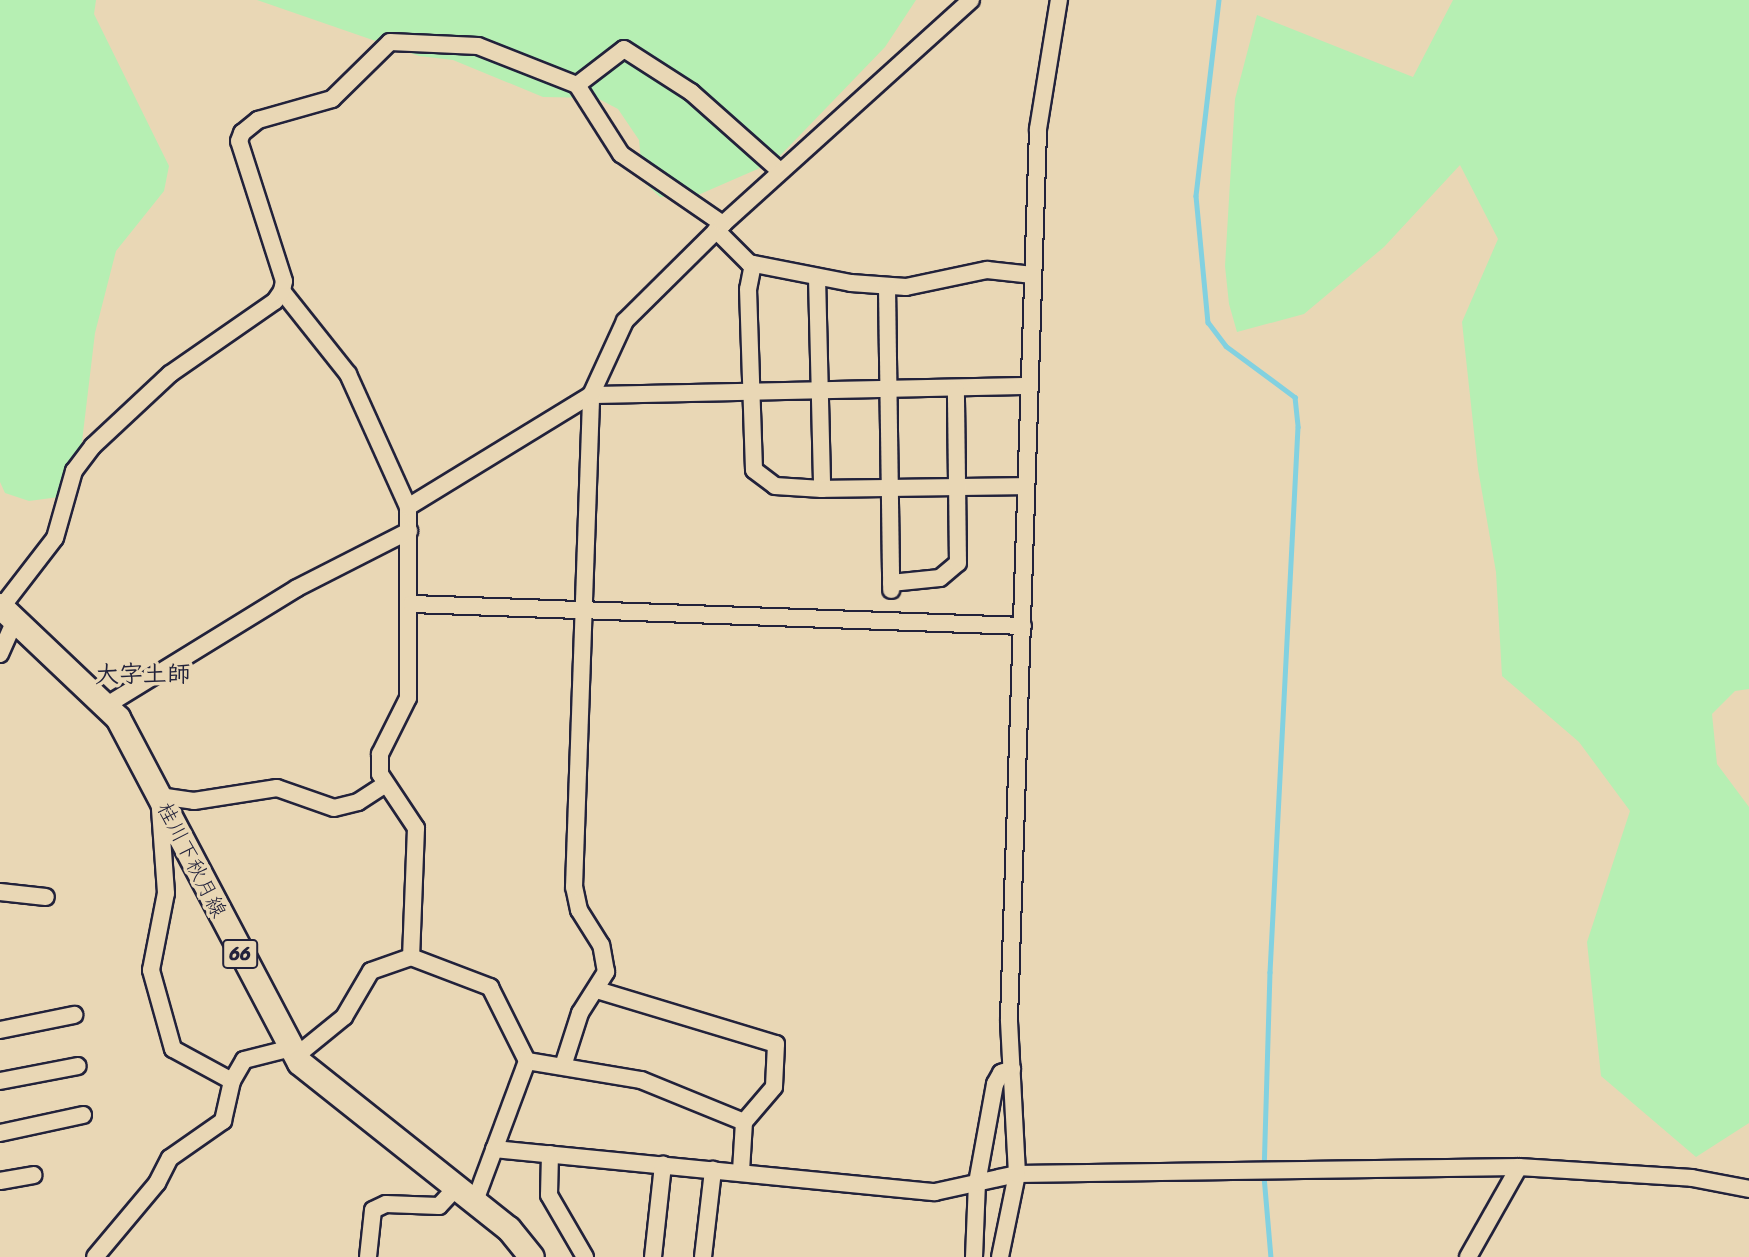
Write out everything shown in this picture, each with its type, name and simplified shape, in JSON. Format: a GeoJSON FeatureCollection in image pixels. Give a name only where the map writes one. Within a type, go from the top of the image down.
{"type":"FeatureCollection","features":[{"type":"Feature","properties":{"kind":"main road","name":"桂川下秋月線"},"geometry":{"type":"LineString","coordinates":[[5,612],[107,705],[132,740],[294,1052],[320,1082],[466,1195],[532,1257]]}},
{"type":"Feature","properties":{"kind":"street"},"geometry":{"type":"LineString","coordinates":[[563,1066],[579,1013],[604,979],[605,959],[579,910],[574,887],[591,395],[625,321],[719,227],[971,0]]}},
{"type":"Feature","properties":{"kind":"street"},"geometry":{"type":"LineString","coordinates":[[1000,1257],[1017,1174],[1009,1019],[1023,626],[1027,386],[1038,129],[1059,0]]}},
{"type":"Feature","properties":{"kind":"street"},"geometry":{"type":"LineString","coordinates":[[0,654],[5,612],[55,538],[74,471],[93,446],[170,374],[275,302],[282,291],[284,281],[239,141],[248,124],[332,99],[377,50],[403,39],[478,46],[577,85],[621,154],[719,227],[753,264],[887,287],[927,285],[987,270],[1033,275]]}},
{"type":"Feature","properties":{"kind":"street"},"geometry":{"type":"LineString","coordinates":[[577,85],[624,49],[691,92],[780,171]]}},
{"type":"Feature","properties":{"kind":"street"},"geometry":{"type":"LineString","coordinates":[[753,264],[748,289],[757,477],[788,489],[1025,486]]}},
{"type":"Feature","properties":{"kind":"street"},"geometry":{"type":"LineString","coordinates":[[817,277],[822,489]]}},
{"type":"Feature","properties":{"kind":"street"},"geometry":{"type":"LineString","coordinates":[[887,287],[891,586],[940,578],[955,569],[958,487],[956,389]]}},
{"type":"Feature","properties":{"kind":"street"},"geometry":{"type":"LineString","coordinates":[[282,291],[348,374],[408,507],[412,604],[408,698],[380,754],[386,784],[416,828],[411,957]]}},
{"type":"Feature","properties":{"kind":"street"},"geometry":{"type":"LineString","coordinates":[[408,507],[591,395],[1027,386]]}},
{"type":"Feature","properties":{"kind":"street"},"geometry":{"type":"LineString","coordinates":[[107,705],[320,575],[409,531]]}},
{"type":"Feature","properties":{"kind":"street"},"geometry":{"type":"LineString","coordinates":[[412,604],[1023,626]]}},
{"type":"Feature","properties":{"kind":"street"},"geometry":{"type":"LineString","coordinates":[[232,1081],[173,1049],[151,970],[166,893],[159,796],[194,801],[277,788],[334,808],[358,802],[386,784]]}},
{"type":"Feature","properties":{"kind":"street"},"geometry":{"type":"LineString","coordinates":[[0,892],[46,897]]}},
{"type":"Feature","properties":{"kind":"street"},"geometry":{"type":"LineString","coordinates":[[95,1257],[157,1183],[170,1158],[223,1121],[236,1068],[253,1054],[294,1052],[344,1017],[370,971],[411,957],[490,987],[527,1061],[494,1149],[466,1195],[439,1206],[386,1203],[373,1210],[368,1257]]}},
{"type":"Feature","properties":{"kind":"street"},"geometry":{"type":"LineString","coordinates":[[597,990],[776,1044],[774,1087],[744,1122],[741,1171]]}},
{"type":"Feature","properties":{"kind":"street"},"geometry":{"type":"LineString","coordinates":[[0,1030],[74,1015]]}},
{"type":"Feature","properties":{"kind":"street"},"geometry":{"type":"LineString","coordinates":[[527,1061],[640,1080],[744,1122]]}},
{"type":"Feature","properties":{"kind":"street"},"geometry":{"type":"LineString","coordinates":[[0,1081],[78,1066]]}},
{"type":"Feature","properties":{"kind":"street"},"geometry":{"type":"LineString","coordinates":[[974,1257],[978,1183],[995,1084],[1000,1073],[1012,1069]]}},
{"type":"Feature","properties":{"kind":"street"},"geometry":{"type":"LineString","coordinates":[[0,1133],[83,1115]]}},
{"type":"Feature","properties":{"kind":"street"},"geometry":{"type":"LineString","coordinates":[[494,1149],[741,1171],[888,1190],[935,1192],[1017,1174],[1520,1167],[1692,1178],[1745,1193]]}},
{"type":"Feature","properties":{"kind":"street"},"geometry":{"type":"LineString","coordinates":[[550,1154],[549,1195],[585,1257]]}},
{"type":"Feature","properties":{"kind":"street"},"geometry":{"type":"LineString","coordinates":[[653,1257],[663,1165]]}},
{"type":"Feature","properties":{"kind":"street"},"geometry":{"type":"LineString","coordinates":[[1468,1257],[1520,1167]]}},
{"type":"Feature","properties":{"kind":"street"},"geometry":{"type":"LineString","coordinates":[[703,1257],[713,1170]]}},
{"type":"Feature","properties":{"kind":"street"},"geometry":{"type":"LineString","coordinates":[[0,1181],[33,1175]]}},
{"type":"Feature","properties":{"kind":"green space"},"geometry":{"type":"Polygon","coordinates":[[[0,0],[96,0],[94,14],[169,166],[164,191],[116,251],[95,333],[78,475],[59,497],[29,501],[5,493],[0,482],[0,0]]]}},
{"type":"Feature","properties":{"kind":"green space"},"geometry":{"type":"Polygon","coordinates":[[[257,0],[916,0],[885,47],[774,162],[698,195],[660,197],[643,181],[639,140],[618,109],[597,98],[543,97],[453,60],[419,56],[257,0]]]}},
{"type":"Feature","properties":{"kind":"green space"},"geometry":{"type":"Polygon","coordinates":[[[1453,0],[1749,0],[1749,689],[1735,691],[1712,714],[1717,764],[1749,807],[1749,1123],[1696,1157],[1601,1076],[1587,942],[1630,811],[1579,742],[1502,676],[1496,572],[1478,469],[1462,322],[1498,239],[1460,165],[1384,247],[1304,314],[1237,332],[1229,304],[1225,266],[1235,99],[1257,15],[1413,77],[1453,0]]]}},
{"type":"Feature","properties":{"kind":"waterway"},"geometry":{"type":"LineString","coordinates":[[1219,0],[1196,196],[1208,322],[1226,346],[1295,397],[1298,427],[1270,972],[1264,1176],[1271,1257]]}},
{"type":"Feature","properties":{"kind":"district","name":"大字土師"},"geometry":{"type":"Point","coordinates":[143,675]}}]}
